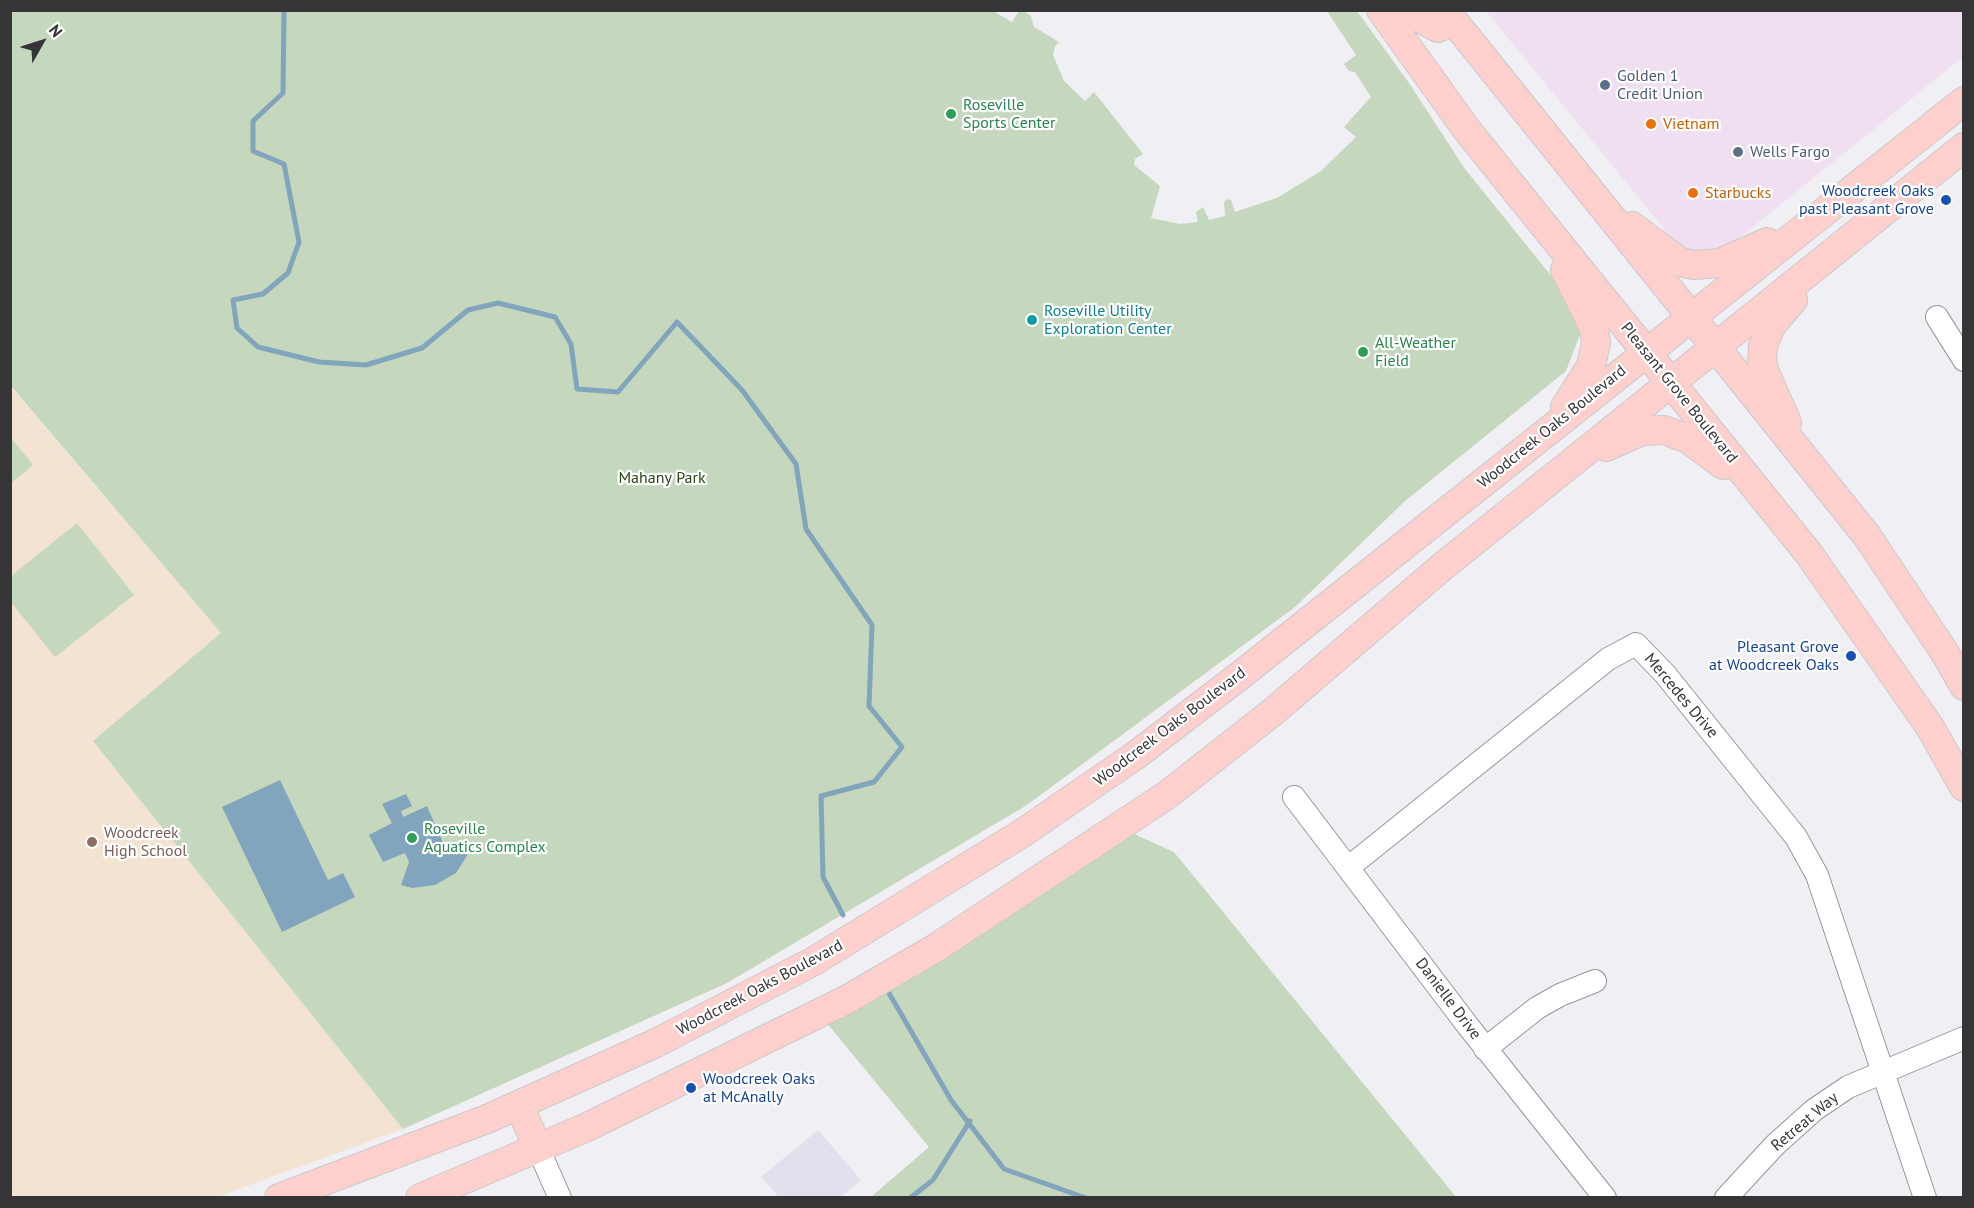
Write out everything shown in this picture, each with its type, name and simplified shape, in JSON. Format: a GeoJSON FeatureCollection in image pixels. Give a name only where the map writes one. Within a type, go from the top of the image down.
{"type":"FeatureCollection","features":[{"type":"Feature","properties":{"kind":"main road","name":"Pleasant Grove Boulevard"},"geometry":{"type":"LineString","coordinates":[[1381,10],[1449,106],[1761,494],[1851,612],[1957,767],[1964,786]]}},
{"type":"Feature","properties":{"kind":"main road"},"geometry":{"type":"LineString","coordinates":[[1405,10],[1438,28],[1450,16],[1867,536],[1945,652],[1964,686]]}},
{"type":"Feature","properties":{"kind":"main road","name":"Woodcreek Oaks Boulevard"},"geometry":{"type":"LineString","coordinates":[[279,1197],[519,1105],[738,1002],[900,910],[1021,834],[1136,755],[1242,674],[1964,101]]}},
{"type":"Feature","properties":{"kind":"main road"},"geometry":{"type":"LineString","coordinates":[[420,1197],[538,1148],[687,1080],[846,1000],[934,950],[1061,868],[1167,795],[1266,717],[1442,567],[1964,147]]}},
{"type":"Feature","properties":{"kind":"main road"},"geometry":{"type":"LineString","coordinates":[[1600,203],[1680,262],[1694,265],[1720,263],[1804,226]]}},
{"type":"Feature","properties":{"kind":"main road"},"geometry":{"type":"LineString","coordinates":[[1543,225],[1594,328],[1596,343],[1591,366],[1555,424]]}},
{"type":"Feature","properties":{"kind":"main road"},"geometry":{"type":"LineString","coordinates":[[1797,449],[1766,375],[1762,362],[1762,346],[1771,326],[1831,254]]}},
{"type":"Feature","properties":{"kind":"main road"},"geometry":{"type":"LineString","coordinates":[[1579,457],[1642,431],[1673,432],[1695,443],[1761,494]]}},
{"type":"Feature","properties":{"kind":"main road"},"geometry":{"type":"LineString","coordinates":[[519,1105],[538,1148]]}},
{"type":"Feature","properties":{"kind":"street"},"geometry":{"type":"LineString","coordinates":[[1936,317],[1964,360]]}},
{"type":"Feature","properties":{"kind":"street","name":"Mercedes Drive"},"geometry":{"type":"LineString","coordinates":[[1349,867],[1600,666],[1636,644],[1665,674],[1796,837],[1817,875],[1883,1070]]}},
{"type":"Feature","properties":{"kind":"street","name":"Danielle Drive"},"geometry":{"type":"LineString","coordinates":[[1294,797],[1485,1048],[1605,1197]]}},
{"type":"Feature","properties":{"kind":"street"},"geometry":{"type":"LineString","coordinates":[[1485,1048],[1537,1008],[1560,995],[1595,981]]}},
{"type":"Feature","properties":{"kind":"street","name":"Retreat Way"},"geometry":{"type":"LineString","coordinates":[[1726,1197],[1775,1145],[1814,1110],[1848,1087],[1883,1070],[1964,1038]]}},
{"type":"Feature","properties":{"kind":"street"},"geometry":{"type":"LineString","coordinates":[[1883,1070],[1925,1197]]}},
{"type":"Feature","properties":{"kind":"street"},"geometry":{"type":"LineString","coordinates":[[538,1148],[560,1197]]}},
{"type":"Feature","properties":{"kind":"shaded area"},"geometry":{"type":"Polygon","coordinates":[[[1486,11],[1963,11],[1963,57],[1733,243],[1722,249],[1696,253],[1675,242],[1486,11]]]}},
{"type":"Feature","properties":{"kind":"shaded area","name":"Woodcreek High School"},"geometry":{"type":"Polygon","coordinates":[[[10,386],[221,633],[93,741],[403,1129],[217,1197],[11,1197],[10,386]]]}},
{"type":"Feature","properties":{"kind":"shaded area"},"geometry":{"type":"Polygon","coordinates":[[[818,1130],[861,1180],[841,1197],[779,1197],[761,1177],[818,1130]]]}},
{"type":"Feature","properties":{"kind":"green space","name":"Mahany Park"},"geometry":{"type":"Polygon","coordinates":[[[991,10],[1012,22],[1019,11],[1024,11],[1031,16],[1034,27],[1059,42],[1055,46],[1053,55],[1064,81],[1085,101],[1094,92],[1143,154],[1135,159],[1134,165],[1160,186],[1151,218],[1180,224],[1198,222],[1196,212],[1203,207],[1209,220],[1225,216],[1224,202],[1228,199],[1231,200],[1235,212],[1277,198],[1321,171],[1356,137],[1344,127],[1371,97],[1355,72],[1349,71],[1344,64],[1356,55],[1327,11],[1357,11],[1409,83],[1465,169],[1573,303],[1582,329],[1566,371],[1405,501],[1295,607],[1027,805],[727,983],[403,1129],[93,741],[221,633],[11,386],[10,11],[991,10]]]}},
{"type":"Feature","properties":{"kind":"green space"},"geometry":{"type":"Polygon","coordinates":[[[11,438],[33,465],[10,483],[11,438]]]}},
{"type":"Feature","properties":{"kind":"green space"},"geometry":{"type":"Polygon","coordinates":[[[77,523],[134,595],[55,657],[11,602],[11,576],[77,523]]]}},
{"type":"Feature","properties":{"kind":"green space"},"geometry":{"type":"Polygon","coordinates":[[[1132,833],[1174,852],[1456,1197],[871,1197],[929,1147],[826,1022],[1033,901],[1132,833]]]}},
{"type":"Feature","properties":{"kind":"water"},"geometry":{"type":"Polygon","coordinates":[[[280,780],[328,880],[343,873],[355,897],[282,932],[222,807],[280,780]]]}},
{"type":"Feature","properties":{"kind":"water"},"geometry":{"type":"Polygon","coordinates":[[[406,794],[412,806],[401,811],[403,817],[427,806],[444,845],[468,854],[456,873],[435,885],[412,888],[401,885],[409,862],[405,853],[383,862],[369,835],[392,823],[382,804],[406,794]]]}},
{"type":"Feature","properties":{"kind":"waterway"},"geometry":{"type":"LineString","coordinates":[[284,10],[283,93],[253,121],[253,151],[284,164],[299,242],[288,273],[263,294],[233,300],[237,328],[258,347],[319,362],[366,365],[422,348],[468,310],[498,303],[555,317],[571,344],[577,389],[618,392],[677,322],[742,390],[796,464],[806,529],[872,625],[869,706],[902,747],[874,782],[821,796],[823,877],[843,915]]}},
{"type":"Feature","properties":{"kind":"waterway"},"geometry":{"type":"LineString","coordinates":[[886,988],[951,1100],[1004,1169],[1086,1198]]}},
{"type":"Feature","properties":{"kind":"waterway"},"geometry":{"type":"LineString","coordinates":[[910,1198],[933,1180],[970,1121]]}},
{"type":"Feature","properties":{"kind":"place","name":"Golden 1 Credit Union"},"geometry":{"type":"Point","coordinates":[1605,85]}},
{"type":"Feature","properties":{"kind":"place","name":"Roseville Sports Center"},"geometry":{"type":"Point","coordinates":[951,114]}},
{"type":"Feature","properties":{"kind":"place","name":"Vietnam"},"geometry":{"type":"Point","coordinates":[1651,124]}},
{"type":"Feature","properties":{"kind":"place","name":"Wells Fargo"},"geometry":{"type":"Point","coordinates":[1738,152]}},
{"type":"Feature","properties":{"kind":"place","name":"Starbucks"},"geometry":{"type":"Point","coordinates":[1693,193]}},
{"type":"Feature","properties":{"kind":"place","name":"Woodcreek Oaks past Pleasant Grove"},"geometry":{"type":"Point","coordinates":[1946,200]}},
{"type":"Feature","properties":{"kind":"place","name":"Roseville Utility Exploration Center"},"geometry":{"type":"Point","coordinates":[1032,320]}},
{"type":"Feature","properties":{"kind":"place","name":"All-Weather Field"},"geometry":{"type":"Point","coordinates":[1363,352]}},
{"type":"Feature","properties":{"kind":"place","name":"Pleasant Grove at Woodcreek Oaks"},"geometry":{"type":"Point","coordinates":[1851,656]}},
{"type":"Feature","properties":{"kind":"place","name":"Roseville Aquatics Complex"},"geometry":{"type":"Point","coordinates":[412,838]}},
{"type":"Feature","properties":{"kind":"place","name":"Woodcreek High School"},"geometry":{"type":"Point","coordinates":[92,842]}},
{"type":"Feature","properties":{"kind":"place","name":"Woodcreek Oaks at McAnally"},"geometry":{"type":"Point","coordinates":[691,1088]}}]}
